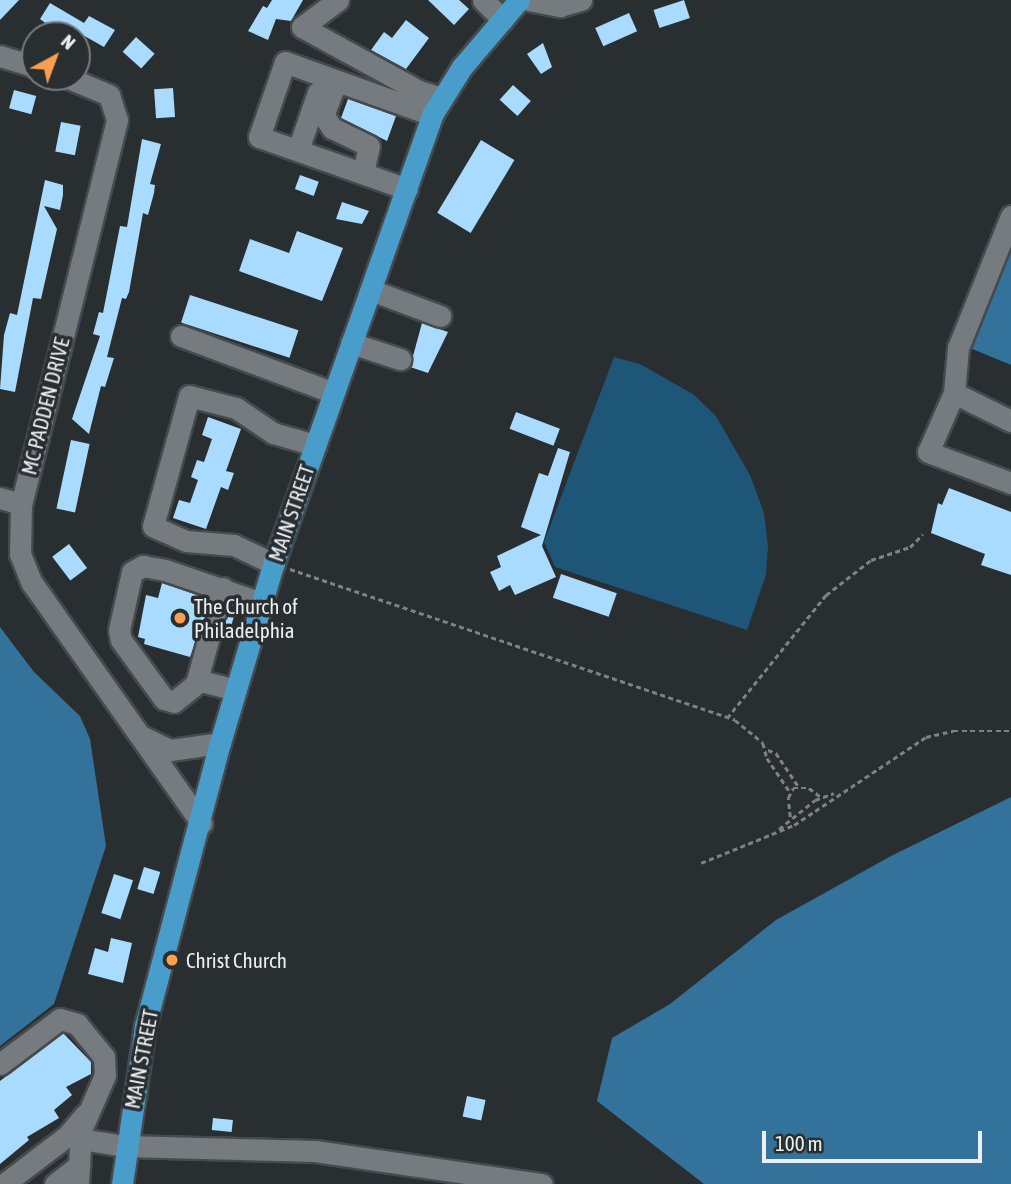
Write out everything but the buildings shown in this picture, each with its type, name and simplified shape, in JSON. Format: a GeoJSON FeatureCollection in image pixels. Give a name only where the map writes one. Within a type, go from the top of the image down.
{"type":"FeatureCollection","features":[{"type":"Feature","properties":{"kind":"main road","name":"MAIN STREET"},"geometry":{"type":"LineString","coordinates":[[122,1184],[125,1146],[145,1026],[201,823],[220,743],[274,564],[437,107],[461,67],[519,0]]}},
{"type":"Feature","properties":{"kind":"street"},"geometry":{"type":"LineString","coordinates":[[338,0],[302,27],[419,91],[437,107]]}},
{"type":"Feature","properties":{"kind":"street"},"geometry":{"type":"LineString","coordinates":[[483,0],[503,20]]}},
{"type":"Feature","properties":{"kind":"street"},"geometry":{"type":"LineString","coordinates":[[528,0],[549,6],[581,0]]}},
{"type":"Feature","properties":{"kind":"street"},"geometry":{"type":"LineString","coordinates":[[0,56],[21,63]]}},
{"type":"Feature","properties":{"kind":"street"},"geometry":{"type":"LineString","coordinates":[[407,189],[259,137],[285,62],[333,80],[437,107]]}},
{"type":"Feature","properties":{"kind":"street"},"geometry":{"type":"LineString","coordinates":[[298,150],[333,80]]}},
{"type":"Feature","properties":{"kind":"street"},"geometry":{"type":"LineString","coordinates":[[333,80],[334,87],[323,115],[332,128],[369,146],[363,173]]}},
{"type":"Feature","properties":{"kind":"street","name":"MC PADDEN DRIVE"},"geometry":{"type":"LineString","coordinates":[[91,87],[109,95],[117,120],[21,504],[18,541],[23,565],[201,823]]}},
{"type":"Feature","properties":{"kind":"street"},"geometry":{"type":"LineString","coordinates":[[1011,216],[958,348],[954,393],[928,452],[1011,483]]}},
{"type":"Feature","properties":{"kind":"street"},"geometry":{"type":"LineString","coordinates":[[371,290],[440,316]]}},
{"type":"Feature","properties":{"kind":"street"},"geometry":{"type":"LineString","coordinates":[[181,336],[334,393]]}},
{"type":"Feature","properties":{"kind":"street"},"geometry":{"type":"LineString","coordinates":[[351,343],[400,359]]}},
{"type":"Feature","properties":{"kind":"street"},"geometry":{"type":"LineString","coordinates":[[954,393],[1011,421]]}},
{"type":"Feature","properties":{"kind":"street"},"geometry":{"type":"LineString","coordinates":[[274,564],[234,545],[186,541],[153,526],[189,396],[236,408],[272,433],[315,445]]}},
{"type":"Feature","properties":{"kind":"street"},"geometry":{"type":"LineString","coordinates":[[0,498],[21,504]]}},
{"type":"Feature","properties":{"kind":"street"},"geometry":{"type":"LineString","coordinates":[[223,588],[197,680],[174,702],[164,699],[121,640],[118,630],[132,572],[143,566],[223,588],[262,603]]}},
{"type":"Feature","properties":{"kind":"street"},"geometry":{"type":"LineString","coordinates":[[197,680],[236,690]]}},
{"type":"Feature","properties":{"kind":"street"},"geometry":{"type":"LineString","coordinates":[[141,736],[170,750],[220,743]]}},
{"type":"Feature","properties":{"kind":"street"},"geometry":{"type":"LineString","coordinates":[[0,1064],[60,1019],[77,1024],[106,1064],[100,1088],[86,1114],[68,1135],[4,1184]]}},
{"type":"Feature","properties":{"kind":"street"},"geometry":{"type":"LineString","coordinates":[[55,1184],[79,1175],[81,1139],[86,1114]]}},
{"type":"Feature","properties":{"kind":"street"},"geometry":{"type":"LineString","coordinates":[[81,1139],[125,1146],[314,1150],[542,1184]]}},
{"type":"Feature","properties":{"kind":"path"},"geometry":{"type":"LineString","coordinates":[[727,718],[826,595],[871,560],[910,547],[923,534]]}},
{"type":"Feature","properties":{"kind":"path"},"geometry":{"type":"LineString","coordinates":[[274,564],[727,718],[751,730],[768,750],[776,753],[798,786],[821,797]]}},
{"type":"Feature","properties":{"kind":"path"},"geometry":{"type":"LineString","coordinates":[[701,863],[820,809],[837,793],[926,737],[953,731],[1011,732]]}},
{"type":"Feature","properties":{"kind":"path"},"geometry":{"type":"LineString","coordinates":[[768,750],[767,758],[790,792],[790,817]]}},
{"type":"Feature","properties":{"kind":"path"},"geometry":{"type":"LineString","coordinates":[[790,792],[798,786]]}},
{"type":"Feature","properties":{"kind":"path"},"geometry":{"type":"LineString","coordinates":[[776,831],[790,817],[821,797],[837,793]]}},
{"type":"Feature","properties":{"kind":"shaded area"},"geometry":{"type":"Polygon","coordinates":[[[1011,244],[1011,365],[970,348],[1011,244]]]}},
{"type":"Feature","properties":{"kind":"shaded area"},"geometry":{"type":"Polygon","coordinates":[[[614,357],[640,364],[693,394],[716,416],[750,475],[764,513],[768,546],[766,575],[747,630],[555,567],[544,542],[614,357]]]}},
{"type":"Feature","properties":{"kind":"shaded area"},"geometry":{"type":"Polygon","coordinates":[[[0,627],[34,672],[80,716],[90,739],[106,846],[54,1004],[0,1046],[0,627]]]}},
{"type":"Feature","properties":{"kind":"shaded area"},"geometry":{"type":"Polygon","coordinates":[[[1011,797],[1011,1184],[704,1184],[597,1101],[612,1038],[670,1004],[776,920],[891,856],[1011,797]]]}},
{"type":"Feature","properties":{"kind":"place","name":"The Church of Philadelphia"},"geometry":{"type":"Point","coordinates":[180,618]}},
{"type":"Feature","properties":{"kind":"place","name":"Christ Church"},"geometry":{"type":"Point","coordinates":[172,960]}}]}
